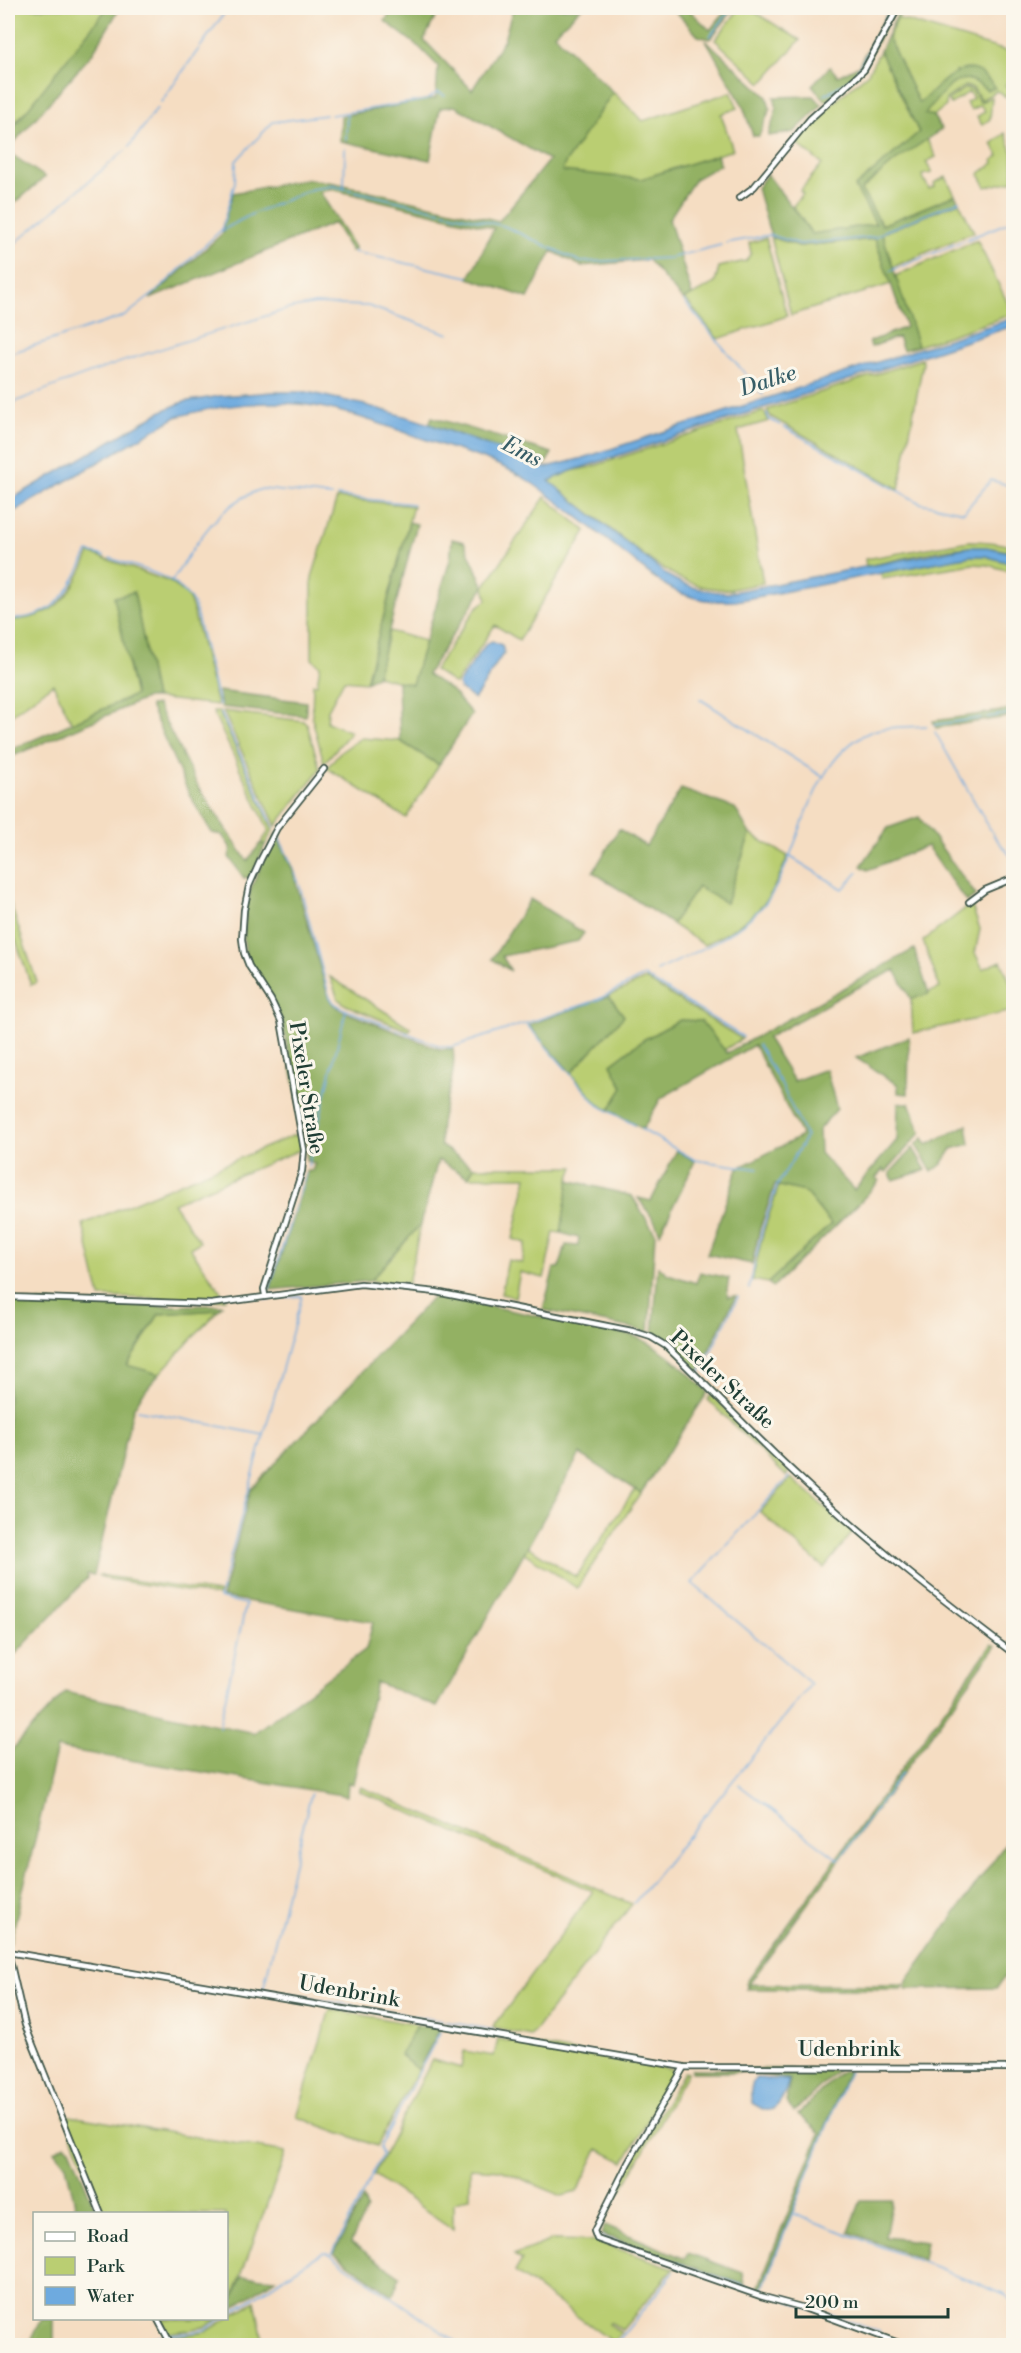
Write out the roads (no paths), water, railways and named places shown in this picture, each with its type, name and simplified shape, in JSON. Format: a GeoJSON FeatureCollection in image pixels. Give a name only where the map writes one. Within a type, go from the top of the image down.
{"type":"FeatureCollection","features":[{"type":"Feature","properties":{"kind":"street"},"geometry":{"type":"LineString","coordinates":[[739,198],[754,187],[810,119],[864,70],[898,8]]}},
{"type":"Feature","properties":{"kind":"street","name":"Pixeler Straße"},"geometry":{"type":"LineString","coordinates":[[265,1295],[264,1289],[302,1171],[304,1150],[281,1021],[271,1000],[249,966],[244,953],[242,939],[244,910],[249,886],[272,836],[324,769]]}},
{"type":"Feature","properties":{"kind":"street"},"geometry":{"type":"LineString","coordinates":[[969,902],[985,890],[1014,878]]}},
{"type":"Feature","properties":{"kind":"street","name":"Pixeler Straße"},"geometry":{"type":"LineString","coordinates":[[8,1297],[211,1304],[354,1284],[405,1287],[632,1331],[666,1346],[797,1476],[870,1541],[905,1571],[1014,1654]]}},
{"type":"Feature","properties":{"kind":"street","name":"Udenbrink"},"geometry":{"type":"LineString","coordinates":[[100,2212],[25,2025],[8,1952],[684,2067],[1014,2067]]}},
{"type":"Feature","properties":{"kind":"street"},"geometry":{"type":"LineString","coordinates":[[684,2067],[628,2163],[594,2232],[597,2240],[760,2296],[801,2307],[907,2346]]}},
{"type":"Feature","properties":{"kind":"street"},"geometry":{"type":"LineString","coordinates":[[158,2320],[172,2346]]}},
{"type":"Feature","properties":{"kind":"water"},"geometry":{"type":"Polygon","coordinates":[[[1013,318],[1013,326],[571,471],[549,481],[667,575],[689,586],[704,590],[728,593],[969,547],[987,547],[1013,553],[1013,564],[985,556],[970,556],[736,601],[696,598],[662,583],[555,500],[506,468],[345,413],[315,406],[281,403],[227,406],[176,417],[8,515],[8,501],[160,412],[183,402],[220,396],[307,392],[418,420],[544,468],[583,458],[1013,318]]]}},
{"type":"Feature","properties":{"kind":"water"},"geometry":{"type":"Polygon","coordinates":[[[492,641],[502,645],[504,653],[474,699],[460,689],[458,684],[486,644],[492,641]]]}},
{"type":"Feature","properties":{"kind":"water"},"geometry":{"type":"Polygon","coordinates":[[[756,2078],[789,2080],[781,2100],[774,2108],[766,2110],[752,2103],[751,2090],[756,2078]]]}},
{"type":"Feature","properties":{"kind":"waterway"},"geometry":{"type":"LineString","coordinates":[[161,102],[228,8]]}},
{"type":"Feature","properties":{"kind":"waterway"},"geometry":{"type":"LineString","coordinates":[[710,36],[732,8]]}},
{"type":"Feature","properties":{"kind":"waterway"},"geometry":{"type":"LineString","coordinates":[[855,75],[891,8]]}},
{"type":"Feature","properties":{"kind":"waterway"},"geometry":{"type":"LineString","coordinates":[[825,95],[852,78]]}},
{"type":"Feature","properties":{"kind":"waterway"},"geometry":{"type":"LineString","coordinates":[[331,115],[426,100],[438,92],[445,96]]}},
{"type":"Feature","properties":{"kind":"waterway"},"geometry":{"type":"LineString","coordinates":[[129,147],[157,108]]}},
{"type":"Feature","properties":{"kind":"waterway"},"geometry":{"type":"LineString","coordinates":[[346,140],[347,114]]}},
{"type":"Feature","properties":{"kind":"waterway"},"geometry":{"type":"LineString","coordinates":[[221,231],[235,182],[236,161],[273,122],[326,115]]}},
{"type":"Feature","properties":{"kind":"waterway"},"geometry":{"type":"LineString","coordinates":[[344,189],[345,148]]}},
{"type":"Feature","properties":{"kind":"waterway"},"geometry":{"type":"LineString","coordinates":[[8,249],[126,150]]}},
{"type":"Feature","properties":{"kind":"waterway"},"geometry":{"type":"LineString","coordinates":[[8,354],[125,316],[157,291],[219,232],[250,215],[312,189],[333,186],[504,226],[581,262],[670,258],[721,245]]}},
{"type":"Feature","properties":{"kind":"waterway"},"geometry":{"type":"LineString","coordinates":[[726,243],[770,235],[800,244],[876,237],[885,231],[959,201]]}},
{"type":"Feature","properties":{"kind":"waterway"},"geometry":{"type":"LineString","coordinates":[[890,271],[1014,220]]}},
{"type":"Feature","properties":{"kind":"waterway"},"geometry":{"type":"LineString","coordinates":[[354,252],[469,277]]}},
{"type":"Feature","properties":{"kind":"waterway","name":"Dalke"},"geometry":{"type":"LineString","coordinates":[[684,301],[763,395]]}},
{"type":"Feature","properties":{"kind":"waterway"},"geometry":{"type":"LineString","coordinates":[[8,405],[146,354],[288,309],[315,304],[368,306],[449,334]]}},
{"type":"Feature","properties":{"kind":"waterway"},"geometry":{"type":"LineString","coordinates":[[8,313],[12,332]]}},
{"type":"Feature","properties":{"kind":"waterway"},"geometry":{"type":"LineString","coordinates":[[767,413],[769,419],[780,425]]}},
{"type":"Feature","properties":{"kind":"waterway"},"geometry":{"type":"LineString","coordinates":[[784,427],[920,503],[964,512],[991,480],[1014,487]]}},
{"type":"Feature","properties":{"kind":"waterway"},"geometry":{"type":"LineString","coordinates":[[172,581],[210,526],[233,504],[246,496],[262,489],[332,496]]}},
{"type":"Feature","properties":{"kind":"waterway"},"geometry":{"type":"LineString","coordinates":[[337,496],[413,504]]}},
{"type":"Feature","properties":{"kind":"waterway"},"geometry":{"type":"LineString","coordinates":[[8,619],[25,618],[50,608],[67,590],[88,552],[104,556]]}},
{"type":"Feature","properties":{"kind":"waterway"},"geometry":{"type":"LineString","coordinates":[[110,558],[158,574],[187,595],[194,605],[219,705]]}},
{"type":"Feature","properties":{"kind":"waterway"},"geometry":{"type":"LineString","coordinates":[[700,699],[823,777]]}},
{"type":"Feature","properties":{"kind":"waterway"},"geometry":{"type":"LineString","coordinates":[[221,713],[274,828]]}},
{"type":"Feature","properties":{"kind":"waterway"},"geometry":{"type":"LineString","coordinates":[[934,725],[1014,713]]}},
{"type":"Feature","properties":{"kind":"waterway"},"geometry":{"type":"LineString","coordinates":[[657,971],[727,935],[763,906],[781,877],[818,787],[838,756],[852,743],[868,733],[881,729],[927,726]]}},
{"type":"Feature","properties":{"kind":"waterway"},"geometry":{"type":"LineString","coordinates":[[935,732],[994,836],[1014,860]]}},
{"type":"Feature","properties":{"kind":"waterway"},"geometry":{"type":"LineString","coordinates":[[277,833],[300,887],[329,995],[334,1003],[344,1009],[440,1046],[452,1047],[595,1001],[644,976],[743,1037]]}},
{"type":"Feature","properties":{"kind":"waterway"},"geometry":{"type":"LineString","coordinates":[[789,856],[843,889],[858,872]]}},
{"type":"Feature","properties":{"kind":"waterway"},"geometry":{"type":"LineString","coordinates":[[308,1166],[346,1010]]}},
{"type":"Feature","properties":{"kind":"waterway"},"geometry":{"type":"LineString","coordinates":[[527,1025],[598,1105],[635,1125]]}},
{"type":"Feature","properties":{"kind":"waterway"},"geometry":{"type":"LineString","coordinates":[[749,1289],[762,1230],[777,1186],[806,1137],[781,1084],[758,1045]]}},
{"type":"Feature","properties":{"kind":"waterway"},"geometry":{"type":"LineString","coordinates":[[641,1129],[695,1160],[758,1169]]}},
{"type":"Feature","properties":{"kind":"waterway"},"geometry":{"type":"LineString","coordinates":[[269,1289],[306,1173]]}},
{"type":"Feature","properties":{"kind":"waterway"},"geometry":{"type":"LineString","coordinates":[[219,1727],[246,1604],[219,1598],[302,1296],[265,1299]]}},
{"type":"Feature","properties":{"kind":"waterway"},"geometry":{"type":"LineString","coordinates":[[700,1373],[738,1297]]}},
{"type":"Feature","properties":{"kind":"waterway"},"geometry":{"type":"LineString","coordinates":[[138,1410],[264,1435]]}},
{"type":"Feature","properties":{"kind":"waterway"},"geometry":{"type":"LineString","coordinates":[[634,1903],[811,1684],[692,1583],[789,1477]]}},
{"type":"Feature","properties":{"kind":"waterway"},"geometry":{"type":"LineString","coordinates":[[739,1785],[839,1860],[902,1773]]}},
{"type":"Feature","properties":{"kind":"waterway"},"geometry":{"type":"LineString","coordinates":[[311,1794],[263,1990],[493,2030]]}},
{"type":"Feature","properties":{"kind":"waterway"},"geometry":{"type":"LineString","coordinates":[[332,2254],[382,2155],[380,2147],[440,2032]]}},
{"type":"Feature","properties":{"kind":"waterway"},"geometry":{"type":"LineString","coordinates":[[690,2268],[759,2291],[762,2290],[849,2071]]}},
{"type":"Feature","properties":{"kind":"waterway"},"geometry":{"type":"LineString","coordinates":[[794,2214],[962,2277],[1005,2295],[1014,2302]]}},
{"type":"Feature","properties":{"kind":"waterway"},"geometry":{"type":"LineString","coordinates":[[601,2237],[685,2266]]}},
{"type":"Feature","properties":{"kind":"waterway"},"geometry":{"type":"LineString","coordinates":[[228,2315],[323,2252],[328,2253],[463,2346]]}},
{"type":"Feature","properties":{"kind":"waterway"},"geometry":{"type":"LineString","coordinates":[[614,2346],[674,2272]]}},
{"type":"Feature","properties":{"kind":"waterway"},"geometry":{"type":"LineString","coordinates":[[761,2291],[879,2332]]}},
{"type":"Feature","properties":{"kind":"waterway"},"geometry":{"type":"LineString","coordinates":[[169,2335],[205,2330],[220,2320]]}},
{"type":"Feature","properties":{"kind":"waterway"},"geometry":{"type":"LineString","coordinates":[[69,2346],[163,2336]]}},
{"type":"Feature","properties":{"kind":"water label","name":"Ems"},"geometry":{"type":"Point","coordinates":[522,452]}}]}
